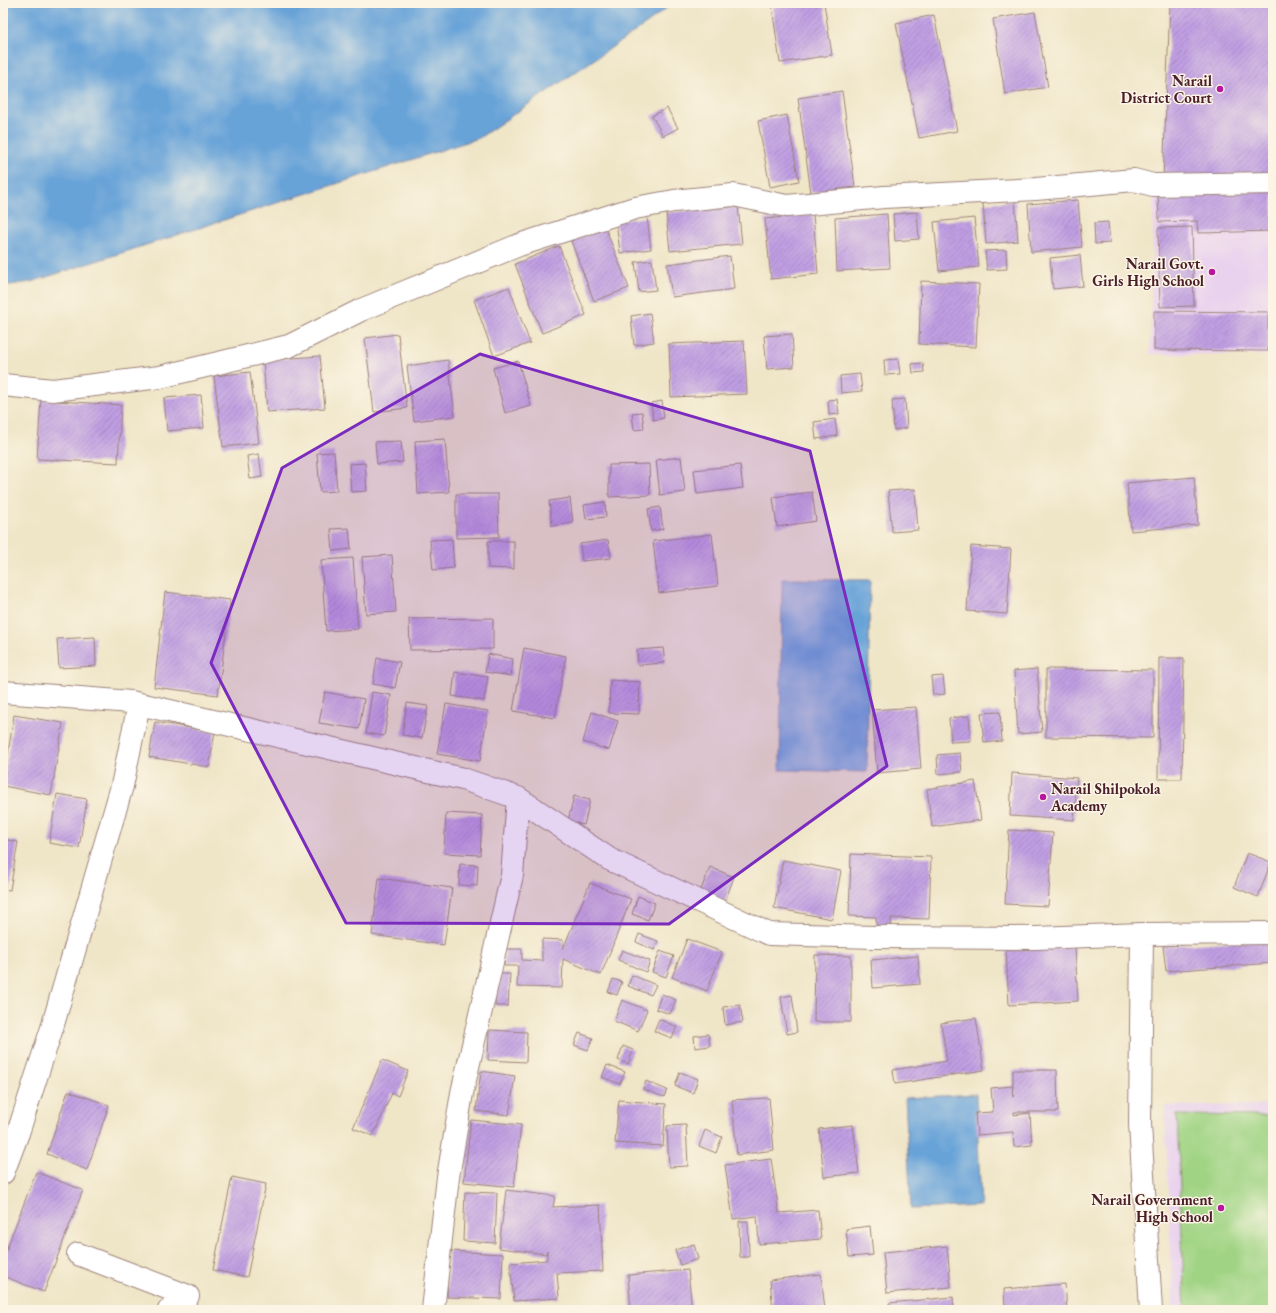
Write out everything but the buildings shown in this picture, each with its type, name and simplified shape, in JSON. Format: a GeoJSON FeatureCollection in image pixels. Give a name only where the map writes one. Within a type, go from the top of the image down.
{"type":"FeatureCollection","features":[{"type":"Feature","properties":{"kind":"street"},"geometry":{"type":"LineString","coordinates":[[3,385],[54,390],[160,377],[289,346],[361,310],[518,245],[635,208],[674,201],[733,195],[787,206],[884,197],[1036,189],[1134,180],[1153,185],[1273,183]]}},
{"type":"Feature","properties":{"kind":"street"},"geometry":{"type":"LineString","coordinates":[[3,692],[131,702],[463,778],[518,798],[608,859],[769,934],[875,937],[1036,938],[1142,934],[1273,933]]}},
{"type":"Feature","properties":{"kind":"street"},"geometry":{"type":"LineString","coordinates":[[3,1173],[18,1133],[49,1036],[122,786],[139,704]]}},
{"type":"Feature","properties":{"kind":"street"},"geometry":{"type":"LineString","coordinates":[[433,1310],[448,1177],[462,1093],[512,875],[518,798]]}},
{"type":"Feature","properties":{"kind":"street"},"geometry":{"type":"LineString","coordinates":[[1142,934],[1140,1124],[1151,1310]]}},
{"type":"Feature","properties":{"kind":"street"},"geometry":{"type":"LineString","coordinates":[[78,1254],[188,1296],[169,1310]]}},
{"type":"Feature","properties":{"kind":"highlighted area"},"geometry":{"type":"Polygon","coordinates":[[[480,354],[810,451],[887,766],[669,924],[346,923],[211,663],[282,468],[480,354]]]}},
{"type":"Feature","properties":{"kind":"shaded area","name":"Narail Govt. Girls High School"},"geometry":{"type":"Polygon","coordinates":[[[1273,186],[1273,355],[1150,354],[1154,190],[1273,186]]]}},
{"type":"Feature","properties":{"kind":"shaded area","name":"Narail Government High School"},"geometry":{"type":"Polygon","coordinates":[[[1273,1105],[1273,1310],[1173,1310],[1165,1106],[1273,1105]]]}},
{"type":"Feature","properties":{"kind":"green space","name":"Narail Government High School"},"geometry":{"type":"Polygon","coordinates":[[[1177,1115],[1273,1116],[1273,1310],[1185,1310],[1177,1115]]]}},
{"type":"Feature","properties":{"kind":"water"},"geometry":{"type":"Polygon","coordinates":[[[3,3],[673,3],[649,22],[479,138],[31,282],[3,286],[3,3]]]}},
{"type":"Feature","properties":{"kind":"water"},"geometry":{"type":"Polygon","coordinates":[[[782,579],[870,580],[867,772],[780,770],[782,579]]]}},
{"type":"Feature","properties":{"kind":"water"},"geometry":{"type":"Polygon","coordinates":[[[976,1094],[981,1206],[911,1209],[905,1098],[976,1094]]]}},
{"type":"Feature","properties":{"kind":"place","name":"Narail District Court"},"geometry":{"type":"Point","coordinates":[1220,89]}},
{"type":"Feature","properties":{"kind":"place","name":"Narail Govt. Girls High School"},"geometry":{"type":"Point","coordinates":[1212,272]}},
{"type":"Feature","properties":{"kind":"place","name":"Narail Shilpokola Academy"},"geometry":{"type":"Point","coordinates":[1043,797]}},
{"type":"Feature","properties":{"kind":"place","name":"Narail Government High School"},"geometry":{"type":"Point","coordinates":[1221,1208]}}]}
